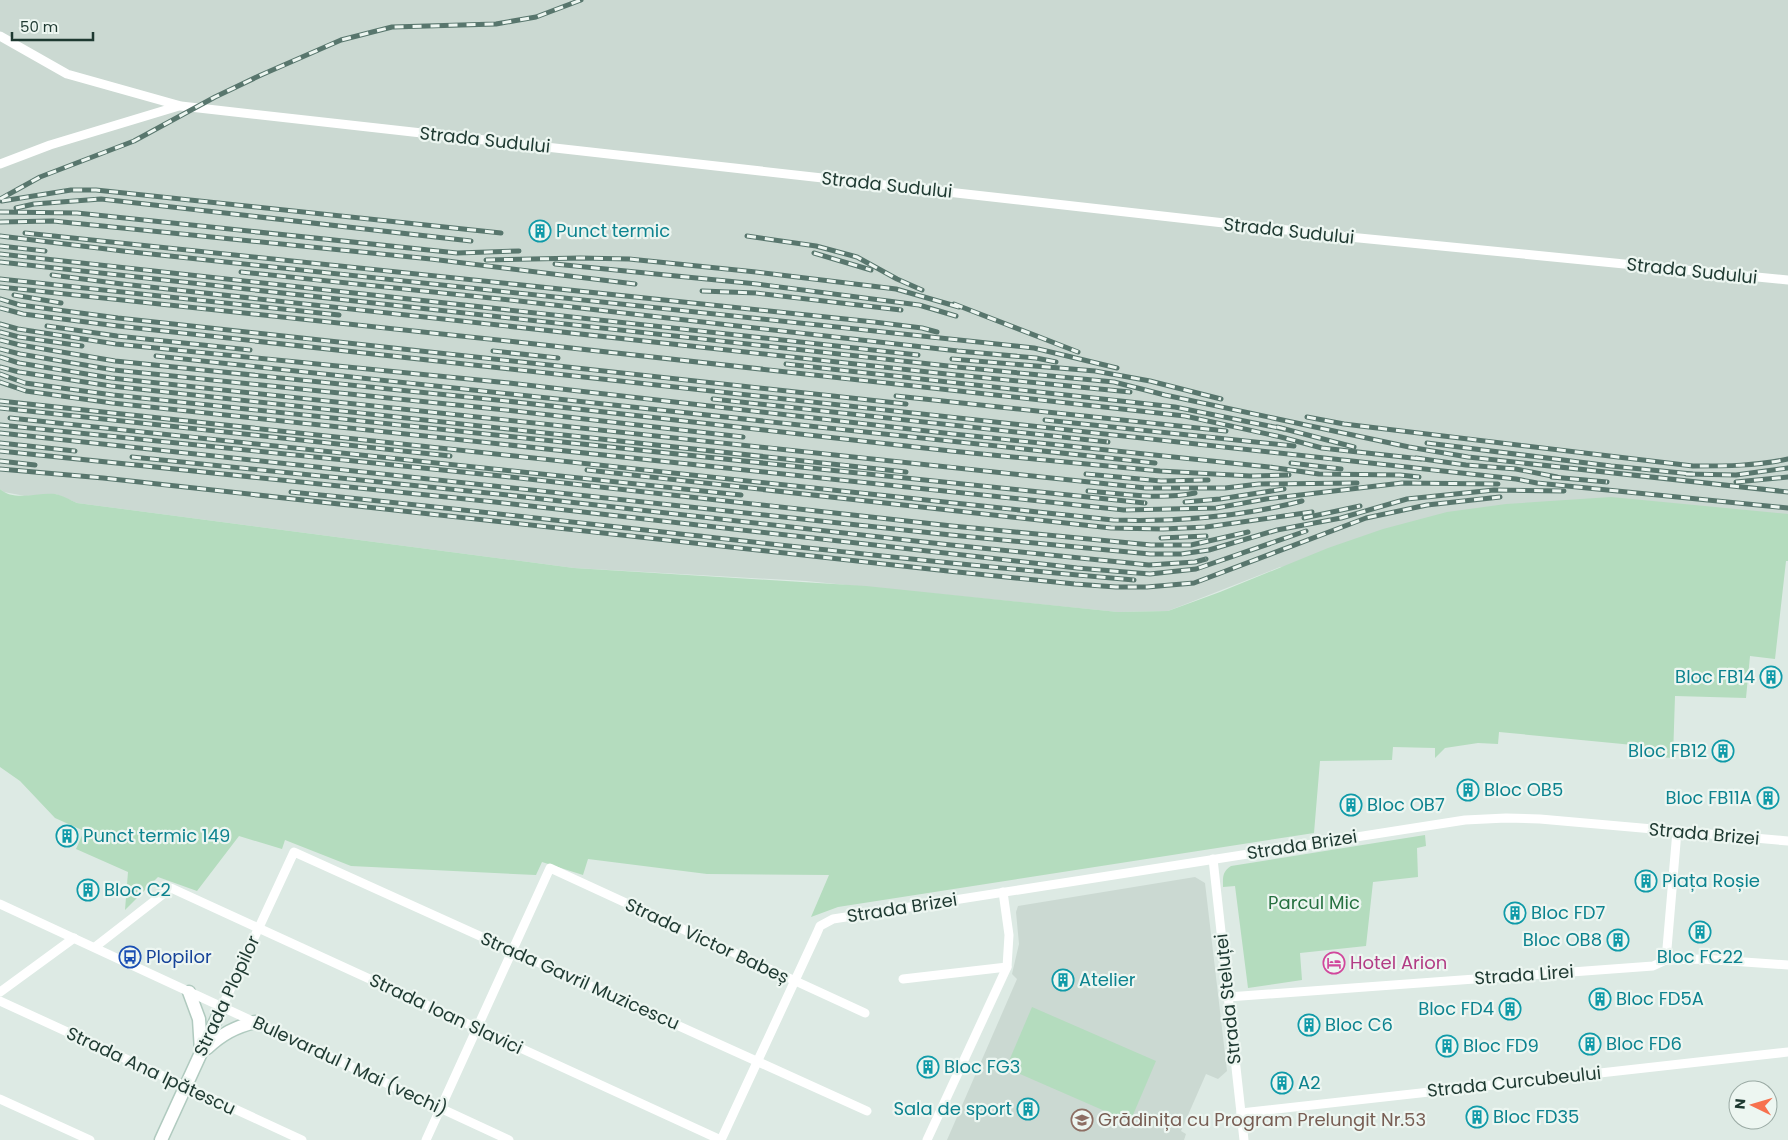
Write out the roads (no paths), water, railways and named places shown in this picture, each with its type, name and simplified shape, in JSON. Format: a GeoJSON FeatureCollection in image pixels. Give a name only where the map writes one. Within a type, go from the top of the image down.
{"type":"FeatureCollection","features":[{"type":"Feature","properties":{"kind":"street","name":"Strada Sudului"},"geometry":{"type":"LineString","coordinates":[[0,36],[66,74],[181,106],[1349,238],[1788,280]]}},
{"type":"Feature","properties":{"kind":"street"},"geometry":{"type":"LineString","coordinates":[[0,164],[50,145],[181,106]]}},
{"type":"Feature","properties":{"kind":"street","name":"Strada Brizei"},"geometry":{"type":"LineString","coordinates":[[794,981],[820,926],[833,919],[1431,824],[1506,818],[1540,819],[1788,841]]}},
{"type":"Feature","properties":{"kind":"street"},"geometry":{"type":"LineString","coordinates":[[1666,960],[1677,832]]}},
{"type":"Feature","properties":{"kind":"street","name":"Strada Plopilor"},"geometry":{"type":"LineString","coordinates":[[161,1140],[294,852]]}},
{"type":"Feature","properties":{"kind":"street","name":"Strada Gavril Muzicescu"},"geometry":{"type":"LineString","coordinates":[[294,852],[867,1111]]}},
{"type":"Feature","properties":{"kind":"street","name":"Strada Steluței"},"geometry":{"type":"LineString","coordinates":[[1212,859],[1244,1140]]}},
{"type":"Feature","properties":{"kind":"street","name":"Strada Victor Babeș"},"geometry":{"type":"LineString","coordinates":[[512,951],[550,868],[864,1013]]}},
{"type":"Feature","properties":{"kind":"street","name":"Strada Ioan Slavici"},"geometry":{"type":"LineString","coordinates":[[94,947],[171,888],[721,1140]]}},
{"type":"Feature","properties":{"kind":"street"},"geometry":{"type":"LineString","coordinates":[[927,1140],[1007,967],[1009,935],[1003,892]]}},
{"type":"Feature","properties":{"kind":"street","name":"Bulevardul 1 Mai (vechi)"},"geometry":{"type":"LineString","coordinates":[[0,904],[509,1140]]}},
{"type":"Feature","properties":{"kind":"street"},"geometry":{"type":"LineString","coordinates":[[0,992],[74,938]]}},
{"type":"Feature","properties":{"kind":"street"},"geometry":{"type":"LineString","coordinates":[[426,1140],[512,951]]}},
{"type":"Feature","properties":{"kind":"street","name":"Strada Lirei"},"geometry":{"type":"LineString","coordinates":[[1228,997],[1653,966],[1666,960],[1702,958],[1788,965]]}},
{"type":"Feature","properties":{"kind":"street"},"geometry":{"type":"LineString","coordinates":[[903,979],[1007,967]]}},
{"type":"Feature","properties":{"kind":"street"},"geometry":{"type":"LineString","coordinates":[[721,1140],[794,981]]}},
{"type":"Feature","properties":{"kind":"street"},"geometry":{"type":"LineString","coordinates":[[189,992],[199,1019],[201,1053]]}},
{"type":"Feature","properties":{"kind":"street","name":"Strada Ana Ipătescu"},"geometry":{"type":"LineString","coordinates":[[0,1001],[302,1140]]}},
{"type":"Feature","properties":{"kind":"street"},"geometry":{"type":"LineString","coordinates":[[201,1053],[227,1031],[237,1026],[255,1022]]}},
{"type":"Feature","properties":{"kind":"street","name":"Strada Curcubeului"},"geometry":{"type":"LineString","coordinates":[[1241,1113],[1788,1052]]}},
{"type":"Feature","properties":{"kind":"street"},"geometry":{"type":"LineString","coordinates":[[0,1099],[90,1140]]}},
{"type":"Feature","properties":{"kind":"railway"},"geometry":{"type":"LineString","coordinates":[[0,199],[40,177],[134,141],[215,97],[341,40],[392,27],[496,24],[536,17],[581,0]]}},
{"type":"Feature","properties":{"kind":"railway"},"geometry":{"type":"LineString","coordinates":[[2,201],[71,190],[96,190],[501,233]]}},
{"type":"Feature","properties":{"kind":"railway"},"geometry":{"type":"LineString","coordinates":[[16,208],[34,204],[101,199],[471,241]]}},
{"type":"Feature","properties":{"kind":"railway"},"geometry":{"type":"LineString","coordinates":[[0,212],[77,213],[457,253],[519,251]]}},
{"type":"Feature","properties":{"kind":"railway"},"geometry":{"type":"LineString","coordinates":[[0,222],[53,221],[431,259],[635,284]]}},
{"type":"Feature","properties":{"kind":"railway"},"geometry":{"type":"LineString","coordinates":[[25,233],[874,322],[922,328],[937,332]]}},
{"type":"Feature","properties":{"kind":"railway"},"geometry":{"type":"LineString","coordinates":[[0,236],[123,251],[1034,348],[1117,368]]}},
{"type":"Feature","properties":{"kind":"railway"},"geometry":{"type":"LineString","coordinates":[[747,236],[816,246],[857,257],[897,279],[922,290]]}},
{"type":"Feature","properties":{"kind":"railway"},"geometry":{"type":"LineString","coordinates":[[0,246],[45,251]]}},
{"type":"Feature","properties":{"kind":"railway"},"geometry":{"type":"LineString","coordinates":[[814,253],[871,270]]}},
{"type":"Feature","properties":{"kind":"railway"},"geometry":{"type":"LineString","coordinates":[[0,254],[918,355]]}},
{"type":"Feature","properties":{"kind":"railway"},"geometry":{"type":"LineString","coordinates":[[486,260],[629,259],[896,289],[959,307]]}},
{"type":"Feature","properties":{"kind":"railway"},"geometry":{"type":"LineString","coordinates":[[0,262],[957,367],[1114,382],[1165,395],[1409,447],[1468,457],[1788,492]]}},
{"type":"Feature","properties":{"kind":"railway"},"geometry":{"type":"LineString","coordinates":[[555,264],[757,284],[919,305],[956,316]]}},
{"type":"Feature","properties":{"kind":"railway"},"geometry":{"type":"LineString","coordinates":[[241,272],[1036,358],[1056,362]]}},
{"type":"Feature","properties":{"kind":"railway"},"geometry":{"type":"LineString","coordinates":[[52,275],[956,375],[1130,392]]}},
{"type":"Feature","properties":{"kind":"railway"},"geometry":{"type":"LineString","coordinates":[[0,279],[339,315]]}},
{"type":"Feature","properties":{"kind":"railway"},"geometry":{"type":"LineString","coordinates":[[0,287],[1185,416],[1322,448],[1421,459]]}},
{"type":"Feature","properties":{"kind":"railway"},"geometry":{"type":"LineString","coordinates":[[702,291],[756,293],[901,310]]}},
{"type":"Feature","properties":{"kind":"railway"},"geometry":{"type":"LineString","coordinates":[[14,295],[61,303]]}},
{"type":"Feature","properties":{"kind":"railway"},"geometry":{"type":"LineString","coordinates":[[0,299],[20,305],[118,318],[906,404]]}},
{"type":"Feature","properties":{"kind":"railway"},"geometry":{"type":"LineString","coordinates":[[954,304],[1078,352]]}},
{"type":"Feature","properties":{"kind":"railway"},"geometry":{"type":"LineString","coordinates":[[0,308],[23,314],[118,326],[1516,479],[1537,483],[1788,508]]}},
{"type":"Feature","properties":{"kind":"railway"},"geometry":{"type":"LineString","coordinates":[[0,324],[18,329],[116,344],[509,383],[1319,474],[1419,477]]}},
{"type":"Feature","properties":{"kind":"railway"},"geometry":{"type":"LineString","coordinates":[[47,326],[117,336],[250,350]]}},
{"type":"Feature","properties":{"kind":"railway"},"geometry":{"type":"LineString","coordinates":[[0,332],[19,337],[82,346]]}},
{"type":"Feature","properties":{"kind":"railway"},"geometry":{"type":"LineString","coordinates":[[0,340],[115,361],[507,401],[951,451],[1160,471],[1250,476],[1289,475]]}},
{"type":"Feature","properties":{"kind":"railway"},"geometry":{"type":"LineString","coordinates":[[0,349],[114,370],[506,410],[743,437]]}},
{"type":"Feature","properties":{"kind":"railway"},"geometry":{"type":"LineString","coordinates":[[493,351],[558,358]]}},
{"type":"Feature","properties":{"kind":"railway"},"geometry":{"type":"LineString","coordinates":[[156,356],[1155,463]]}},
{"type":"Feature","properties":{"kind":"railway"},"geometry":{"type":"LineString","coordinates":[[0,357],[19,363],[111,378],[1146,488],[1225,488],[1259,484],[1357,483]]}},
{"type":"Feature","properties":{"kind":"railway"},"geometry":{"type":"LineString","coordinates":[[952,359],[1095,371],[1150,381],[1221,399]]}},
{"type":"Feature","properties":{"kind":"railway"},"geometry":{"type":"LineString","coordinates":[[786,364],[1175,407],[1284,429]]}},
{"type":"Feature","properties":{"kind":"railway"},"geometry":{"type":"LineString","coordinates":[[0,367],[19,372],[111,386],[906,472]]}},
{"type":"Feature","properties":{"kind":"railway"},"geometry":{"type":"LineString","coordinates":[[0,374],[25,383],[113,395],[1145,503]]}},
{"type":"Feature","properties":{"kind":"railway"},"geometry":{"type":"LineString","coordinates":[[0,382],[26,391],[112,403],[1124,510],[1216,508],[1266,499],[1402,483],[1498,484]]}},
{"type":"Feature","properties":{"kind":"railway"},"geometry":{"type":"LineString","coordinates":[[896,396],[1226,431]]}},
{"type":"Feature","properties":{"kind":"railway"},"geometry":{"type":"LineString","coordinates":[[713,399],[1108,442]]}},
{"type":"Feature","properties":{"kind":"railway"},"geometry":{"type":"LineString","coordinates":[[0,401],[1113,520],[1184,519],[1232,515],[1302,501]]}},
{"type":"Feature","properties":{"kind":"railway"},"geometry":{"type":"LineString","coordinates":[[0,408],[450,456]]}},
{"type":"Feature","properties":{"kind":"railway"},"geometry":{"type":"LineString","coordinates":[[1307,417],[1344,424],[1693,466],[1729,466],[1788,459]]}},
{"type":"Feature","properties":{"kind":"railway"},"geometry":{"type":"LineString","coordinates":[[10,418],[741,495]]}},
{"type":"Feature","properties":{"kind":"railway"},"geometry":{"type":"LineString","coordinates":[[1045,420],[1294,446]]}},
{"type":"Feature","properties":{"kind":"railway"},"geometry":{"type":"LineString","coordinates":[[0,425],[501,476],[952,526],[1151,545],[1191,545],[1248,532]]}},
{"type":"Feature","properties":{"kind":"railway"},"geometry":{"type":"LineString","coordinates":[[1277,427],[1354,447]]}},
{"type":"Feature","properties":{"kind":"railway"},"geometry":{"type":"LineString","coordinates":[[0,433],[951,535],[1150,554],[1181,554],[1209,550],[1277,530],[1341,518],[1407,499],[1494,490],[1564,491]]}},
{"type":"Feature","properties":{"kind":"railway"},"geometry":{"type":"LineString","coordinates":[[0,443],[75,451]]}},
{"type":"Feature","properties":{"kind":"railway"},"geometry":{"type":"LineString","coordinates":[[1427,443],[1692,474]]}},
{"type":"Feature","properties":{"kind":"railway"},"geometry":{"type":"LineString","coordinates":[[0,451],[495,502],[1077,568],[1150,574],[1196,569],[1306,531]]}},
{"type":"Feature","properties":{"kind":"railway"},"geometry":{"type":"LineString","coordinates":[[132,457],[498,494],[951,545],[1149,565],[1195,562],[1206,559]]}},
{"type":"Feature","properties":{"kind":"railway"},"geometry":{"type":"LineString","coordinates":[[1416,458],[1516,469],[1557,477]]}},
{"type":"Feature","properties":{"kind":"railway"},"geometry":{"type":"LineString","coordinates":[[0,461],[35,465]]}},
{"type":"Feature","properties":{"kind":"railway"},"geometry":{"type":"LineString","coordinates":[[1291,463],[1341,469]]}},
{"type":"Feature","properties":{"kind":"railway"},"geometry":{"type":"LineString","coordinates":[[1686,474],[1736,475],[1788,468]]}},
{"type":"Feature","properties":{"kind":"railway"},"geometry":{"type":"LineString","coordinates":[[0,469],[103,478],[948,571],[1116,587],[1147,587],[1194,583],[1366,518],[1427,505],[1500,497]]}},
{"type":"Feature","properties":{"kind":"railway"},"geometry":{"type":"LineString","coordinates":[[587,470],[1111,528],[1163,529],[1206,527],[1312,512]]}},
{"type":"Feature","properties":{"kind":"railway"},"geometry":{"type":"LineString","coordinates":[[1086,474],[1161,481],[1208,480]]}},
{"type":"Feature","properties":{"kind":"railway"},"geometry":{"type":"LineString","coordinates":[[1552,477],[1607,482]]}},
{"type":"Feature","properties":{"kind":"railway"},"geometry":{"type":"LineString","coordinates":[[1736,482],[1788,477]]}},
{"type":"Feature","properties":{"kind":"railway"},"geometry":{"type":"LineString","coordinates":[[1185,502],[1220,499],[1284,489]]}},
{"type":"Feature","properties":{"kind":"railway"},"geometry":{"type":"LineString","coordinates":[[1088,491],[1155,496],[1195,493]]}},
{"type":"Feature","properties":{"kind":"railway"},"geometry":{"type":"LineString","coordinates":[[291,492],[817,549],[1134,580]]}},
{"type":"Feature","properties":{"kind":"railway"},"geometry":{"type":"LineString","coordinates":[[1304,518],[1360,506]]}},
{"type":"Feature","properties":{"kind":"railway"},"geometry":{"type":"LineString","coordinates":[[1161,538],[1206,536]]}},
{"type":"Feature","properties":{"kind":"place","name":"Punct termic"},"geometry":{"type":"Point","coordinates":[540,231]}},
{"type":"Feature","properties":{"kind":"place","name":"Bloc FB14"},"geometry":{"type":"Point","coordinates":[1771,677]}},
{"type":"Feature","properties":{"kind":"place","name":"Bloc FB12"},"geometry":{"type":"Point","coordinates":[1723,751]}},
{"type":"Feature","properties":{"kind":"place","name":"Bloc OB5"},"geometry":{"type":"Point","coordinates":[1468,790]}},
{"type":"Feature","properties":{"kind":"place","name":"Bloc FB11A"},"geometry":{"type":"Point","coordinates":[1768,798]}},
{"type":"Feature","properties":{"kind":"place","name":"Bloc OB7"},"geometry":{"type":"Point","coordinates":[1351,805]}},
{"type":"Feature","properties":{"kind":"place","name":"Punct termic 149"},"geometry":{"type":"Point","coordinates":[67,836]}},
{"type":"Feature","properties":{"kind":"place","name":"Piața Roșie"},"geometry":{"type":"Point","coordinates":[1646,881]}},
{"type":"Feature","properties":{"kind":"place","name":"Bloc C2"},"geometry":{"type":"Point","coordinates":[88,890]}},
{"type":"Feature","properties":{"kind":"place","name":"Bloc FD7"},"geometry":{"type":"Point","coordinates":[1515,913]}},
{"type":"Feature","properties":{"kind":"place","name":"Bloc FC22"},"geometry":{"type":"Point","coordinates":[1700,932]}},
{"type":"Feature","properties":{"kind":"place","name":"Bloc OB8"},"geometry":{"type":"Point","coordinates":[1618,940]}},
{"type":"Feature","properties":{"kind":"place","name":"Plopilor"},"geometry":{"type":"Point","coordinates":[130,957]}},
{"type":"Feature","properties":{"kind":"place","name":"Hotel Arion"},"geometry":{"type":"Point","coordinates":[1334,963]}},
{"type":"Feature","properties":{"kind":"place","name":"Atelier"},"geometry":{"type":"Point","coordinates":[1063,980]}},
{"type":"Feature","properties":{"kind":"place","name":"Bloc FD5A"},"geometry":{"type":"Point","coordinates":[1600,999]}},
{"type":"Feature","properties":{"kind":"place","name":"Bloc FD4"},"geometry":{"type":"Point","coordinates":[1510,1009]}},
{"type":"Feature","properties":{"kind":"place","name":"Bloc C6"},"geometry":{"type":"Point","coordinates":[1309,1025]}},
{"type":"Feature","properties":{"kind":"place","name":"Bloc FD6"},"geometry":{"type":"Point","coordinates":[1590,1044]}},
{"type":"Feature","properties":{"kind":"place","name":"Bloc FD9"},"geometry":{"type":"Point","coordinates":[1447,1046]}},
{"type":"Feature","properties":{"kind":"place","name":"Bloc FG3"},"geometry":{"type":"Point","coordinates":[928,1067]}},
{"type":"Feature","properties":{"kind":"place","name":"A2"},"geometry":{"type":"Point","coordinates":[1282,1083]}},
{"type":"Feature","properties":{"kind":"place","name":"Sala de sport"},"geometry":{"type":"Point","coordinates":[1028,1109]}},
{"type":"Feature","properties":{"kind":"place","name":"Bloc FD35"},"geometry":{"type":"Point","coordinates":[1477,1117]}},
{"type":"Feature","properties":{"kind":"place","name":"Grădinița cu Program Prelungit Nr.53"},"geometry":{"type":"Point","coordinates":[1082,1120]}},
{"type":"Feature","properties":{"kind":"park label","name":"Parcul Mic"},"geometry":{"type":"Point","coordinates":[1314,903]}}]}
